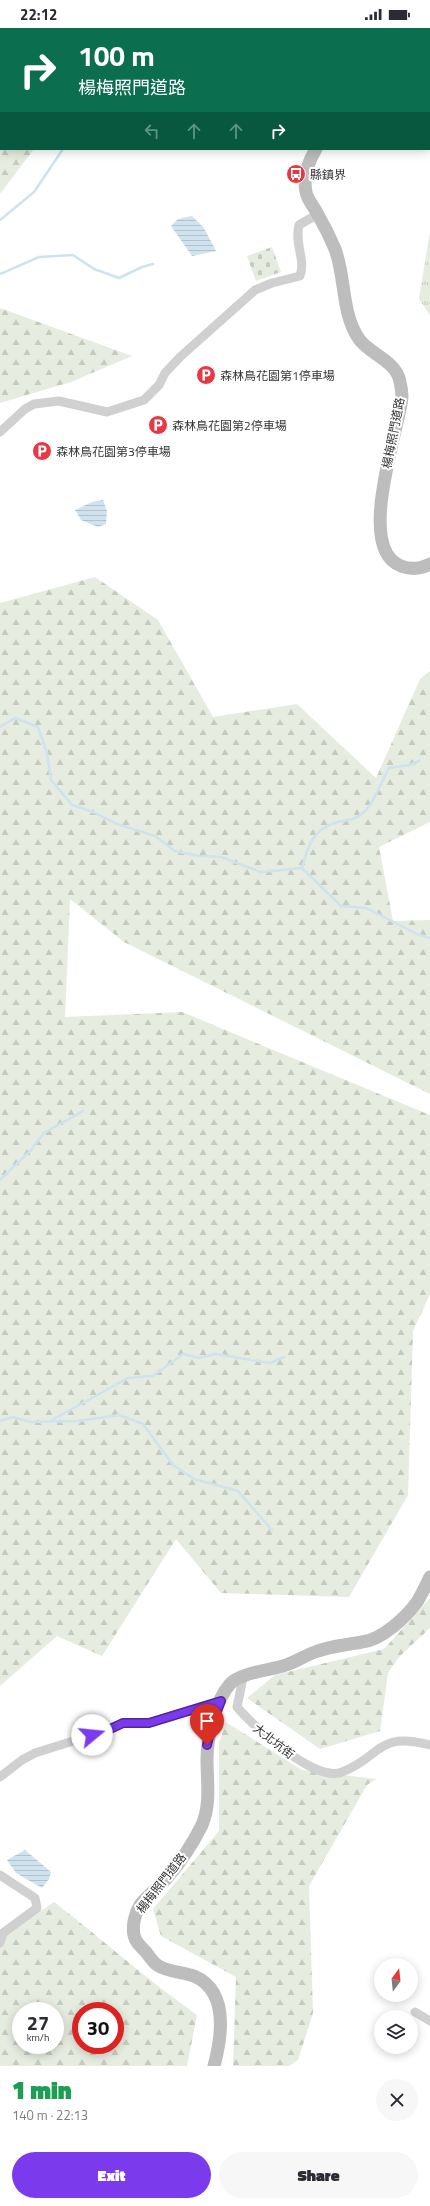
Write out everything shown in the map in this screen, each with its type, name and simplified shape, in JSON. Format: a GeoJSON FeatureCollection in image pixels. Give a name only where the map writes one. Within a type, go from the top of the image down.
{"type":"FeatureCollection","features":[{"type":"Feature","properties":{"kind":"street","name":"楊梅照門道路"},"geometry":{"type":"LineString","coordinates":[[315,150],[306,168],[306,193],[335,248],[342,272],[347,311],[352,327],[360,340],[393,368],[400,379],[402,396],[381,493],[380,518],[384,547],[396,564],[409,569],[422,568],[430,564]]}},
{"type":"Feature","properties":{"kind":"street"},"geometry":{"type":"LineString","coordinates":[[0,432],[25,409],[34,404],[59,400],[107,412],[144,400],[159,385],[166,373],[180,357],[255,290],[272,282],[300,276],[303,267],[296,236],[299,226],[318,214]]}},
{"type":"Feature","properties":{"kind":"street","name":"楊梅照門道路"},"geometry":{"type":"LineString","coordinates":[[214,2066],[220,2039],[220,2018],[219,2004],[214,1991],[195,1977],[158,1966],[138,1944],[134,1935],[134,1918],[140,1906],[168,1877],[189,1848],[202,1825],[206,1813],[208,1790],[207,1745],[212,1724],[221,1701],[231,1683],[243,1678],[267,1669],[282,1666],[315,1652],[350,1642],[362,1642],[377,1638],[390,1629],[417,1602],[430,1577]]}},
{"type":"Feature","properties":{"kind":"street","name":"大北坑街"},"geometry":{"type":"LineString","coordinates":[[243,1678],[237,1707],[250,1723],[292,1756],[327,1773],[340,1773],[356,1766],[377,1749],[390,1741],[414,1741],[430,1745]]}},
{"type":"Feature","properties":{"kind":"street"},"geometry":{"type":"LineString","coordinates":[[0,1777],[22,1760],[35,1753],[108,1730],[123,1723],[149,1723],[221,1701]]}},
{"type":"Feature","properties":{"kind":"street"},"geometry":{"type":"LineString","coordinates":[[0,1876],[35,1898],[37,1908],[3,1933],[0,1943]]}},
{"type":"Feature","properties":{"kind":"street"},"geometry":{"type":"LineString","coordinates":[[418,2014],[430,2021]]}},
{"type":"Feature","properties":{"kind":"green space"},"geometry":{"type":"Polygon","coordinates":[[[0,150],[33,150],[0,194],[0,150]]]}},
{"type":"Feature","properties":{"kind":"green space"},"geometry":{"type":"Polygon","coordinates":[[[430,231],[430,315],[419,299],[430,231]]]}},
{"type":"Feature","properties":{"kind":"green space"},"geometry":{"type":"Polygon","coordinates":[[[272,247],[281,272],[256,281],[247,256],[272,247]]]}},
{"type":"Feature","properties":{"kind":"green space"},"geometry":{"type":"Polygon","coordinates":[[[0,308],[132,356],[71,382],[0,403],[0,308]]]}},
{"type":"Feature","properties":{"kind":"green space"},"geometry":{"type":"Polygon","coordinates":[[[95,577],[158,620],[213,717],[297,704],[376,778],[420,679],[430,671],[430,822],[379,847],[393,921],[430,920],[430,1094],[124,942],[70,899],[65,1017],[182,1012],[430,1115],[430,1294],[413,1331],[408,1495],[349,1597],[221,1593],[176,1539],[102,1656],[57,1636],[0,1686],[0,603],[95,577]]]}},
{"type":"Feature","properties":{"kind":"green space"},"geometry":{"type":"Polygon","coordinates":[[[430,1598],[430,1628],[399,1657],[388,1673],[380,1731],[320,1749],[247,1698],[275,1675],[384,1649],[430,1598]]]}},
{"type":"Feature","properties":{"kind":"green space"},"geometry":{"type":"Polygon","coordinates":[[[226,1722],[302,1770],[376,1779],[367,1785],[309,1886],[313,2013],[298,2060],[289,2066],[233,2066],[236,1977],[161,1936],[153,1909],[219,1831],[219,1743],[226,1722]]]}},
{"type":"Feature","properties":{"kind":"green space"},"geometry":{"type":"Polygon","coordinates":[[[54,1902],[160,1988],[197,2015],[187,2066],[0,2066],[0,1947],[2,1937],[54,1902]]]}},
{"type":"Feature","properties":{"kind":"water"},"geometry":{"type":"Polygon","coordinates":[[[192,216],[204,228],[216,251],[192,256],[171,226],[178,219],[192,216]]]}},
{"type":"Feature","properties":{"kind":"water"},"geometry":{"type":"Polygon","coordinates":[[[103,500],[107,511],[106,524],[98,527],[81,520],[75,510],[92,502],[103,500]]]}},
{"type":"Feature","properties":{"kind":"water"},"geometry":{"type":"Polygon","coordinates":[[[25,1850],[51,1872],[49,1879],[42,1888],[16,1873],[7,1860],[25,1850]]]}},
{"type":"Feature","properties":{"kind":"waterway"},"geometry":{"type":"LineString","coordinates":[[0,220],[34,192],[62,150]]}},
{"type":"Feature","properties":{"kind":"waterway"},"geometry":{"type":"LineString","coordinates":[[0,274],[39,257],[73,255],[94,269],[119,278],[142,267],[153,264]]}},
{"type":"Feature","properties":{"kind":"waterway"},"geometry":{"type":"LineString","coordinates":[[0,727],[15,718],[38,727],[47,753],[51,780],[72,805],[93,812],[117,824],[155,836],[175,851],[199,856],[221,857],[261,872],[302,868],[341,906],[366,908],[417,934],[430,938]]}},
{"type":"Feature","properties":{"kind":"waterway"},"geometry":{"type":"LineString","coordinates":[[302,868],[312,839],[322,829],[329,825],[355,818],[365,811],[374,798],[389,768],[410,765],[419,761]]}},
{"type":"Feature","properties":{"kind":"waterway"},"geometry":{"type":"LineString","coordinates":[[0,1180],[30,1151],[44,1133],[83,1111]]}},
{"type":"Feature","properties":{"kind":"waterway"},"geometry":{"type":"LineString","coordinates":[[52,1420],[128,1378],[153,1376],[183,1354],[198,1358],[216,1354],[270,1363],[284,1357]]}},
{"type":"Feature","properties":{"kind":"waterway"},"geometry":{"type":"LineString","coordinates":[[0,1421],[13,1417],[30,1422],[78,1421],[119,1415],[143,1424],[173,1465],[194,1479],[238,1491],[272,1530]]}},
{"type":"Feature","properties":{"kind":"place","name":"縣鎮界"},"geometry":{"type":"Point","coordinates":[296,174]}},
{"type":"Feature","properties":{"kind":"place","name":"森林鳥花園第1停車場"},"geometry":{"type":"Point","coordinates":[206,375]}},
{"type":"Feature","properties":{"kind":"place","name":"森林鳥花園第2停車場"},"geometry":{"type":"Point","coordinates":[158,425]}},
{"type":"Feature","properties":{"kind":"place","name":"森林鳥花園第3停車場"},"geometry":{"type":"Point","coordinates":[42,451]}},
{"type":"Feature","properties":{"kind":"route"},"geometry":{"type":"LineString","coordinates":[[92,1735],[123,1723],[149,1723],[221,1701],[212,1724],[207,1745]]}}]}
